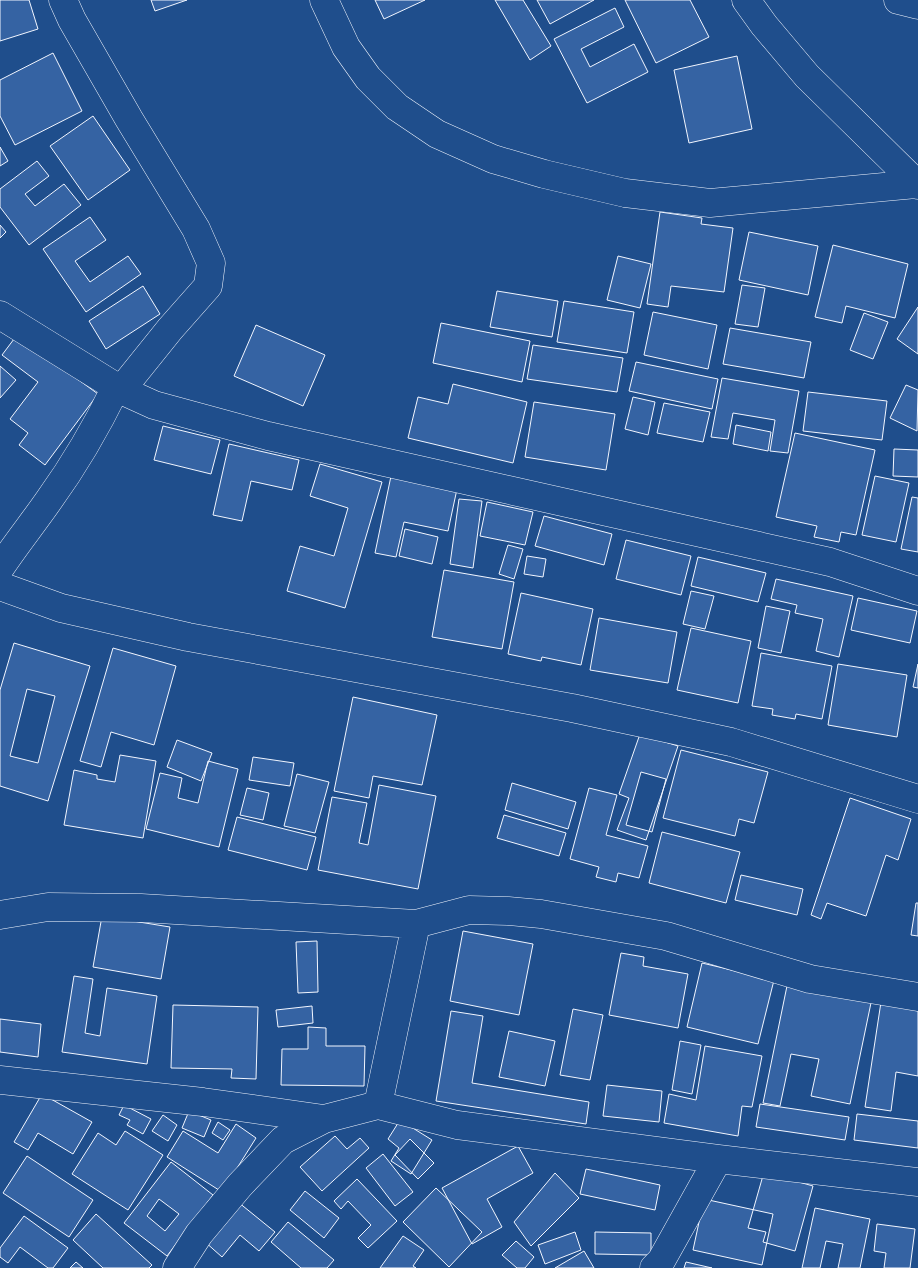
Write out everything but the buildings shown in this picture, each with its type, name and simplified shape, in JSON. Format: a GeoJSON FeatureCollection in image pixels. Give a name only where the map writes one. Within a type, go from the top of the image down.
{"type":"FeatureCollection","features":[{"type":"Feature","properties":{"kind":"street"},"geometry":{"type":"LineString","coordinates":[[0,568],[80,453],[119,389],[208,286],[211,263],[196,229],[110,86],[72,20],[63,0]]}},
{"type":"Feature","properties":{"kind":"street"},"geometry":{"type":"LineString","coordinates":[[324,0],[346,47],[368,78],[397,107],[437,134],[493,159],[544,174],[625,193],[710,203],[917,185]]}},
{"type":"Feature","properties":{"kind":"street"},"geometry":{"type":"LineString","coordinates":[[746,0],[764,25],[807,76],[917,185]]}},
{"type":"Feature","properties":{"kind":"street"},"geometry":{"type":"LineString","coordinates":[[898,0],[918,5]]}},
{"type":"Feature","properties":{"kind":"street"},"geometry":{"type":"LineString","coordinates":[[0,315],[119,389],[154,405],[240,429],[830,562],[918,591]]}},
{"type":"Feature","properties":{"kind":"street"},"geometry":{"type":"LineString","coordinates":[[0,586],[61,608],[188,637],[572,708],[731,742],[918,799]]}},
{"type":"Feature","properties":{"kind":"street"},"geometry":{"type":"LineString","coordinates":[[3,912],[48,907],[141,908],[416,924],[470,910],[541,914],[666,936],[810,979],[918,996]]}},
{"type":"Feature","properties":{"kind":"street"},"geometry":{"type":"LineString","coordinates":[[378,1105],[416,924]]}},
{"type":"Feature","properties":{"kind":"street"},"geometry":{"type":"LineString","coordinates":[[0,1080],[203,1102],[324,1119]]}},
{"type":"Feature","properties":{"kind":"street"},"geometry":{"type":"LineString","coordinates":[[177,1268],[199,1234],[240,1185],[284,1140],[324,1119],[378,1105],[457,1125],[718,1159],[918,1182]]}},
{"type":"Feature","properties":{"kind":"street"},"geometry":{"type":"LineString","coordinates":[[654,1268],[661,1262],[718,1159]]}}]}
